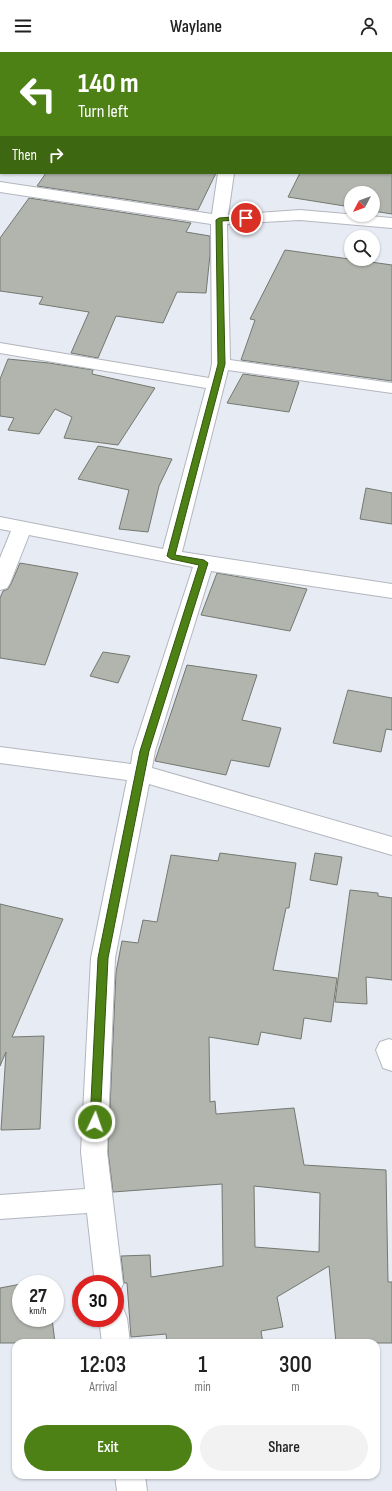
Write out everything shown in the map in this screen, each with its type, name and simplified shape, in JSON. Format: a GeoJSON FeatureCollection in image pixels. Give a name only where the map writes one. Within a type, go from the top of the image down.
{"type":"FeatureCollection","features":[{"type":"Feature","properties":{"kind":"street"},"geometry":{"type":"LineString","coordinates":[[171,556],[221,364],[219,220],[226,174]]}},
{"type":"Feature","properties":{"kind":"street"},"geometry":{"type":"LineString","coordinates":[[0,187],[219,220],[300,215],[392,223]]}},
{"type":"Feature","properties":{"kind":"street"},"geometry":{"type":"LineString","coordinates":[[0,348],[216,384]]}},
{"type":"Feature","properties":{"kind":"street"},"geometry":{"type":"LineString","coordinates":[[221,364],[392,388]]}},
{"type":"Feature","properties":{"kind":"street"},"geometry":{"type":"LineString","coordinates":[[0,523],[204,563],[392,591]]}},
{"type":"Feature","properties":{"kind":"street"},"geometry":{"type":"LineString","coordinates":[[0,583],[22,527]]}},
{"type":"Feature","properties":{"kind":"street"},"geometry":{"type":"LineString","coordinates":[[108,1275],[94,1152],[103,958],[144,751],[204,563]]}},
{"type":"Feature","properties":{"kind":"street"},"geometry":{"type":"LineString","coordinates":[[0,755],[140,773],[392,846]]}},
{"type":"Feature","properties":{"kind":"street"},"geometry":{"type":"LineString","coordinates":[[0,1207],[100,1200]]}},
{"type":"Feature","properties":{"kind":"street"},"geometry":{"type":"LineString","coordinates":[[114,1327],[116,1339]]}},
{"type":"Feature","properties":{"kind":"street"},"geometry":{"type":"LineString","coordinates":[[130,1479],[132,1491]]}},
{"type":"Feature","properties":{"kind":"building"},"geometry":{"type":"Polygon","coordinates":[[[45,174],[216,174],[198,210],[37,186],[45,174]]]}},
{"type":"Feature","properties":{"kind":"building"},"geometry":{"type":"Polygon","coordinates":[[[300,174],[392,174],[392,214],[380,212],[380,186],[344,186],[344,206],[288,197],[300,174]]]}},
{"type":"Feature","properties":{"kind":"building"},"geometry":{"type":"Polygon","coordinates":[[[29,198],[191,223],[186,232],[210,236],[210,255],[206,293],[177,292],[163,323],[116,316],[98,358],[71,353],[89,312],[39,304],[43,297],[0,291],[0,238],[29,198]]]}},
{"type":"Feature","properties":{"kind":"building"},"geometry":{"type":"Polygon","coordinates":[[[285,250],[344,258],[344,266],[380,266],[380,263],[392,265],[392,381],[241,360],[255,320],[250,319],[285,250]]]}},
{"type":"Feature","properties":{"kind":"building"},"geometry":{"type":"Polygon","coordinates":[[[8,359],[49,363],[93,370],[92,374],[155,388],[118,445],[64,438],[72,417],[55,409],[39,434],[8,430],[14,418],[0,416],[0,379],[8,359]]]}},
{"type":"Feature","properties":{"kind":"building"},"geometry":{"type":"Polygon","coordinates":[[[243,374],[299,382],[289,412],[227,403],[243,374]]]}},
{"type":"Feature","properties":{"kind":"building"},"geometry":{"type":"Polygon","coordinates":[[[98,446],[172,459],[159,486],[148,532],[119,529],[129,490],[78,479],[98,446]]]}},
{"type":"Feature","properties":{"kind":"building"},"geometry":{"type":"Polygon","coordinates":[[[366,488],[392,493],[392,524],[360,519],[366,488]]]}},
{"type":"Feature","properties":{"kind":"building"},"geometry":{"type":"Polygon","coordinates":[[[20,563],[78,573],[45,665],[0,658],[0,598],[3,591],[8,589],[11,584],[20,563]]]}},
{"type":"Feature","properties":{"kind":"building"},"geometry":{"type":"Polygon","coordinates":[[[217,573],[307,589],[290,631],[201,615],[217,573]]]}},
{"type":"Feature","properties":{"kind":"building"},"geometry":{"type":"Polygon","coordinates":[[[103,652],[130,656],[118,683],[90,676],[103,652]]]}},
{"type":"Feature","properties":{"kind":"building"},"geometry":{"type":"Polygon","coordinates":[[[187,665],[257,675],[242,720],[281,728],[269,767],[231,760],[226,775],[155,761],[187,665]]]}},
{"type":"Feature","properties":{"kind":"building"},"geometry":{"type":"Polygon","coordinates":[[[348,690],[392,698],[392,730],[386,729],[381,752],[333,743],[348,690]]]}},
{"type":"Feature","properties":{"kind":"building"},"geometry":{"type":"Polygon","coordinates":[[[220,853],[296,863],[289,908],[286,908],[273,970],[337,978],[331,1022],[304,1018],[301,1039],[261,1032],[258,1045],[209,1037],[210,1102],[215,1101],[216,1114],[294,1108],[304,1165],[386,1170],[388,1282],[392,1282],[392,1343],[380,1343],[380,1339],[336,1339],[329,1266],[277,1297],[283,1327],[261,1331],[262,1339],[167,1339],[166,1334],[131,1337],[127,1283],[124,1283],[121,1256],[150,1255],[151,1277],[223,1266],[222,1184],[113,1192],[108,1152],[116,972],[122,941],[138,943],[143,920],[157,922],[171,855],[218,861],[220,853]],[[254,1186],[255,1247],[319,1252],[320,1193],[254,1186]]]}},
{"type":"Feature","properties":{"kind":"building"},"geometry":{"type":"Polygon","coordinates":[[[315,853],[342,857],[337,885],[310,880],[315,853]]]}},
{"type":"Feature","properties":{"kind":"building"},"geometry":{"type":"Polygon","coordinates":[[[350,890],[378,893],[378,896],[392,898],[392,980],[366,977],[367,1004],[335,1002],[350,890]]]}},
{"type":"Feature","properties":{"kind":"building"},"geometry":{"type":"Polygon","coordinates":[[[0,904],[63,919],[12,1037],[44,1036],[40,1129],[1,1130],[6,1052],[0,1066],[0,904]]]}},
{"type":"Feature","properties":{"kind":"building"},"geometry":{"type":"Polygon","coordinates":[[[12,1286],[12,1327],[53,1327],[55,1339],[12,1339],[12,1343],[0,1343],[0,1288],[12,1286]]]}},
{"type":"Feature","properties":{"kind":"route"},"geometry":{"type":"LineString","coordinates":[[95,1122],[103,958],[144,751],[204,563],[171,556],[221,364],[219,220],[246,218]]}}]}
